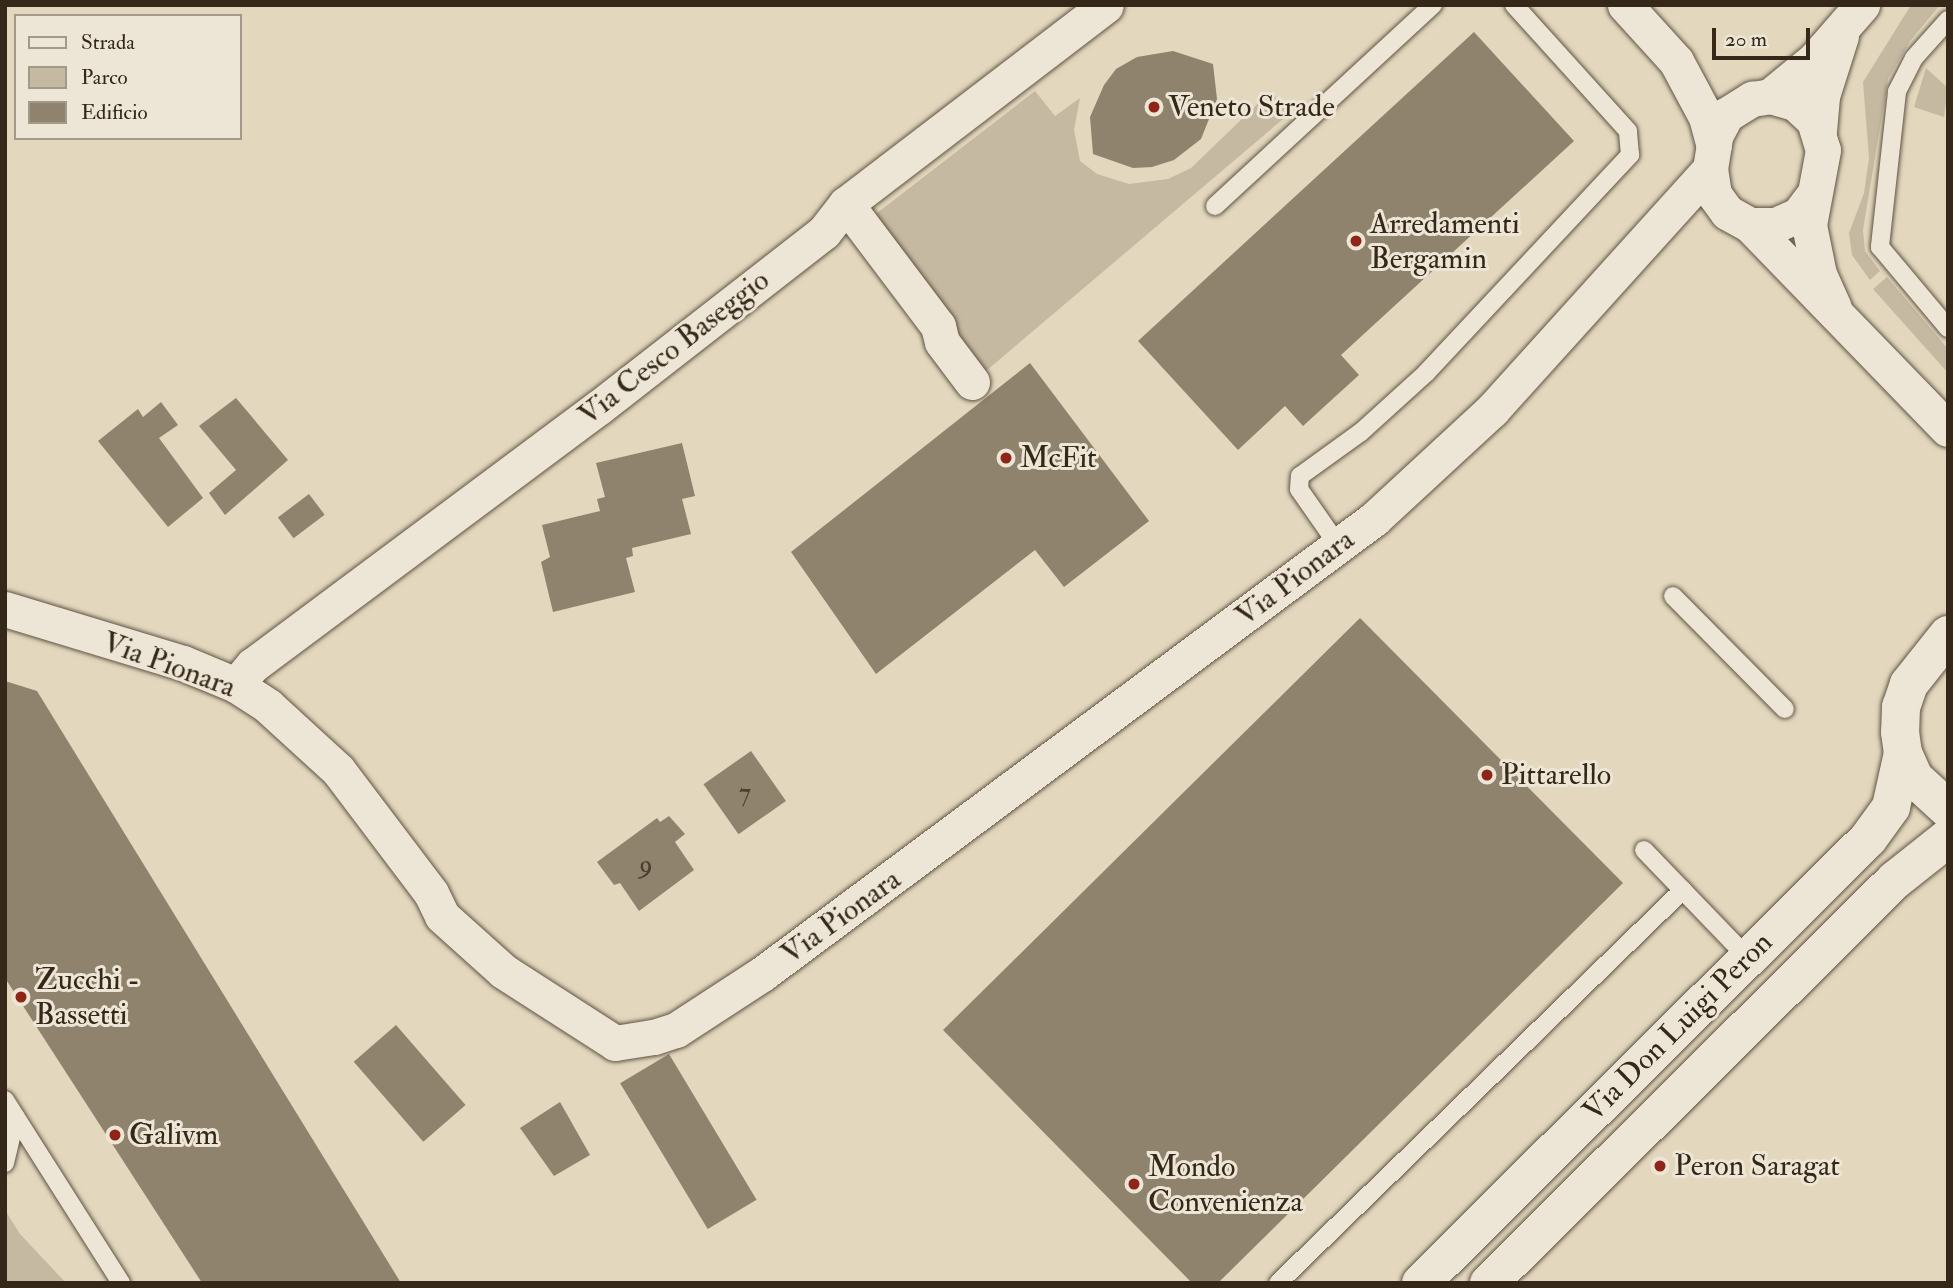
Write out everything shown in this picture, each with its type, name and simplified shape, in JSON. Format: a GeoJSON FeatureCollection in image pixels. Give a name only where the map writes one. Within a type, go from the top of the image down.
{"type":"FeatureCollection","features":[{"type":"Feature","properties":{"kind":"street","name":"Via Cesco Baseggio"},"geometry":{"type":"LineString","coordinates":[[236,685],[253,665],[824,232],[846,204],[1105,5]]}},
{"type":"Feature","properties":{"kind":"street"},"geometry":{"type":"LineString","coordinates":[[1625,5],[1676,61],[1706,117],[1714,194],[1834,307],[1948,429]]}},
{"type":"Feature","properties":{"kind":"street"},"geometry":{"type":"LineString","coordinates":[[1712,157],[1726,115],[1761,97],[1852,19]]}},
{"type":"Feature","properties":{"kind":"street"},"geometry":{"type":"LineString","coordinates":[[1834,307],[1819,274],[1809,225],[1822,150],[1819,131],[1822,96],[1852,19]]}},
{"type":"Feature","properties":{"kind":"street"},"geometry":{"type":"LineString","coordinates":[[1676,61],[1761,97],[1795,103],[1819,131]]}},
{"type":"Feature","properties":{"kind":"street","name":"Via Pionara"},"geometry":{"type":"LineString","coordinates":[[5,609],[183,663],[236,685],[268,706],[338,770],[431,893],[442,916],[503,971],[615,1043],[676,1030],[762,975],[1407,491],[1492,410],[1633,256],[1712,157]]}},
{"type":"Feature","properties":{"kind":"street"},"geometry":{"type":"LineString","coordinates":[[1744,222],[1776,225],[1789,220],[1814,194]]}},
{"type":"Feature","properties":{"kind":"street"},"geometry":{"type":"LineString","coordinates":[[846,204],[938,326],[942,342],[972,382]]}},
{"type":"Feature","properties":{"kind":"street","name":"Via Pionara"},"geometry":{"type":"LineString","coordinates":[[1633,256],[1654,237],[1694,216],[1723,214],[1744,222]]}},
{"type":"Feature","properties":{"kind":"street","name":"Via Don Luigi Peron"},"geometry":{"type":"LineString","coordinates":[[1421,1283],[1882,824],[1898,788],[1903,753],[1901,707],[1923,662],[1948,635]]}},
{"type":"Feature","properties":{"kind":"street"},"geometry":{"type":"LineString","coordinates":[[1903,753],[1914,778],[1948,809]]}},
{"type":"Feature","properties":{"kind":"street","name":"Via Don Luigi Peron"},"geometry":{"type":"LineString","coordinates":[[1489,1283],[1895,880],[1948,838]]}},
{"type":"Feature","properties":{"kind":"lane"},"geometry":{"type":"LineString","coordinates":[[1215,206],[1433,5]]}},
{"type":"Feature","properties":{"kind":"lane"},"geometry":{"type":"LineString","coordinates":[[1338,545],[1299,489],[1300,476],[1361,432],[1426,373],[1630,155],[1628,131],[1514,5]]}},
{"type":"Feature","properties":{"kind":"lane"},"geometry":{"type":"LineString","coordinates":[[1948,20],[1914,58],[1897,92],[1880,247],[1948,328]]}},
{"type":"Feature","properties":{"kind":"lane"},"geometry":{"type":"LineString","coordinates":[[1673,596],[1786,709]]}},
{"type":"Feature","properties":{"kind":"lane"},"geometry":{"type":"LineString","coordinates":[[1644,850],[1748,958]]}},
{"type":"Feature","properties":{"kind":"lane"},"geometry":{"type":"LineString","coordinates":[[1278,1283],[1683,890]]}},
{"type":"Feature","properties":{"kind":"lane"},"geometry":{"type":"LineString","coordinates":[[5,1100],[121,1283]]}},
{"type":"Feature","properties":{"kind":"lane"},"geometry":{"type":"LineString","coordinates":[[5,1163],[16,1117]]}},
{"type":"Feature","properties":{"kind":"green space"},"geometry":{"type":"Polygon","coordinates":[[[1911,5],[1940,5],[1910,41],[1888,79],[1863,230],[1865,251],[1880,271],[1870,280],[1852,255],[1849,233],[1864,193],[1869,158],[1863,82],[1911,5]]]}},
{"type":"Feature","properties":{"kind":"green space"},"geometry":{"type":"Polygon","coordinates":[[[1926,68],[1948,88],[1944,117],[1914,107],[1926,68]]]}},
{"type":"Feature","properties":{"kind":"green space"},"geometry":{"type":"Polygon","coordinates":[[[1035,91],[1055,116],[1080,98],[1074,130],[1080,161],[1097,174],[1129,184],[1168,179],[1191,168],[1271,91],[1289,114],[986,371],[868,220],[1035,91]]]}},
{"type":"Feature","properties":{"kind":"green space"},"geometry":{"type":"Polygon","coordinates":[[[1887,277],[1948,349],[1948,373],[1873,289],[1887,277]]]}},
{"type":"Feature","properties":{"kind":"green space"},"geometry":{"type":"Polygon","coordinates":[[[5,1210],[20,1234],[66,1283],[5,1283],[5,1210]]]}},
{"type":"Feature","properties":{"kind":"building","name":"Arredamenti Bergamin"},"geometry":{"type":"Polygon","coordinates":[[[1474,32],[1574,141],[1341,355],[1359,375],[1303,426],[1285,406],[1238,450],[1138,341],[1474,32]]]}},
{"type":"Feature","properties":{"kind":"building","name":"Veneto Strade"},"geometry":{"type":"Polygon","coordinates":[[[1173,51],[1213,64],[1217,99],[1201,139],[1174,160],[1152,167],[1133,168],[1093,154],[1090,117],[1104,85],[1116,69],[1137,57],[1173,51]]]}},
{"type":"Feature","properties":{"kind":"building","name":"McFit"},"geometry":{"type":"Polygon","coordinates":[[[1030,363],[1149,521],[1064,587],[1035,550],[876,674],[791,552],[1030,363]]]}},
{"type":"Feature","properties":{"kind":"building"},"geometry":{"type":"Polygon","coordinates":[[[236,398],[288,460],[225,515],[209,493],[236,470],[199,426],[236,398]]]}},
{"type":"Feature","properties":{"kind":"building"},"geometry":{"type":"Polygon","coordinates":[[[161,402],[178,425],[159,438],[203,498],[168,527],[98,441],[138,409],[143,417],[161,402]]]}},
{"type":"Feature","properties":{"kind":"building"},"geometry":{"type":"Polygon","coordinates":[[[682,443],[695,496],[682,499],[691,534],[632,548],[633,556],[626,558],[635,592],[553,612],[541,562],[550,557],[542,525],[600,511],[597,499],[605,497],[596,463],[682,443]]]}},
{"type":"Feature","properties":{"kind":"building"},"geometry":{"type":"Polygon","coordinates":[[[309,494],[325,515],[294,538],[278,517],[309,494]]]}},
{"type":"Feature","properties":{"kind":"building"},"geometry":{"type":"Polygon","coordinates":[[[1360,618],[1623,883],[1218,1283],[1192,1283],[943,1030],[1360,618]]]}},
{"type":"Feature","properties":{"kind":"building"},"geometry":{"type":"Polygon","coordinates":[[[5,681],[37,691],[401,1283],[202,1283],[5,978],[5,681]]]}},
{"type":"Feature","properties":{"kind":"building"},"geometry":{"type":"Polygon","coordinates":[[[751,751],[786,801],[738,834],[703,784],[751,751]]]}},
{"type":"Feature","properties":{"kind":"building"},"geometry":{"type":"Polygon","coordinates":[[[669,816],[685,834],[675,842],[694,870],[639,911],[620,883],[614,885],[597,862],[657,818],[660,822],[669,816]]]}},
{"type":"Feature","properties":{"kind":"building"},"geometry":{"type":"Polygon","coordinates":[[[396,1025],[466,1105],[423,1142],[354,1062],[396,1025]]]}},
{"type":"Feature","properties":{"kind":"building"},"geometry":{"type":"Polygon","coordinates":[[[669,1054],[757,1200],[708,1229],[620,1083],[669,1054]]]}},
{"type":"Feature","properties":{"kind":"building"},"geometry":{"type":"Polygon","coordinates":[[[560,1102],[590,1155],[554,1176],[520,1128],[560,1102]]]}},
{"type":"Feature","properties":{"kind":"place","name":"Veneto Strade"},"geometry":{"type":"Point","coordinates":[1154,107]}},
{"type":"Feature","properties":{"kind":"place","name":"Arredamenti Bergamin"},"geometry":{"type":"Point","coordinates":[1356,241]}},
{"type":"Feature","properties":{"kind":"place","name":"McFit"},"geometry":{"type":"Point","coordinates":[1006,458]}},
{"type":"Feature","properties":{"kind":"place","name":"Pittarello"},"geometry":{"type":"Point","coordinates":[1487,775]}},
{"type":"Feature","properties":{"kind":"place","name":"Zucchi - Bassetti"},"geometry":{"type":"Point","coordinates":[21,997]}},
{"type":"Feature","properties":{"kind":"place","name":"Galivm"},"geometry":{"type":"Point","coordinates":[115,1135]}},
{"type":"Feature","properties":{"kind":"place","name":"Peron Saragat"},"geometry":{"type":"Point","coordinates":[1660,1166]}},
{"type":"Feature","properties":{"kind":"place","name":"Mondo Convenienza"},"geometry":{"type":"Point","coordinates":[1134,1184]}}]}
